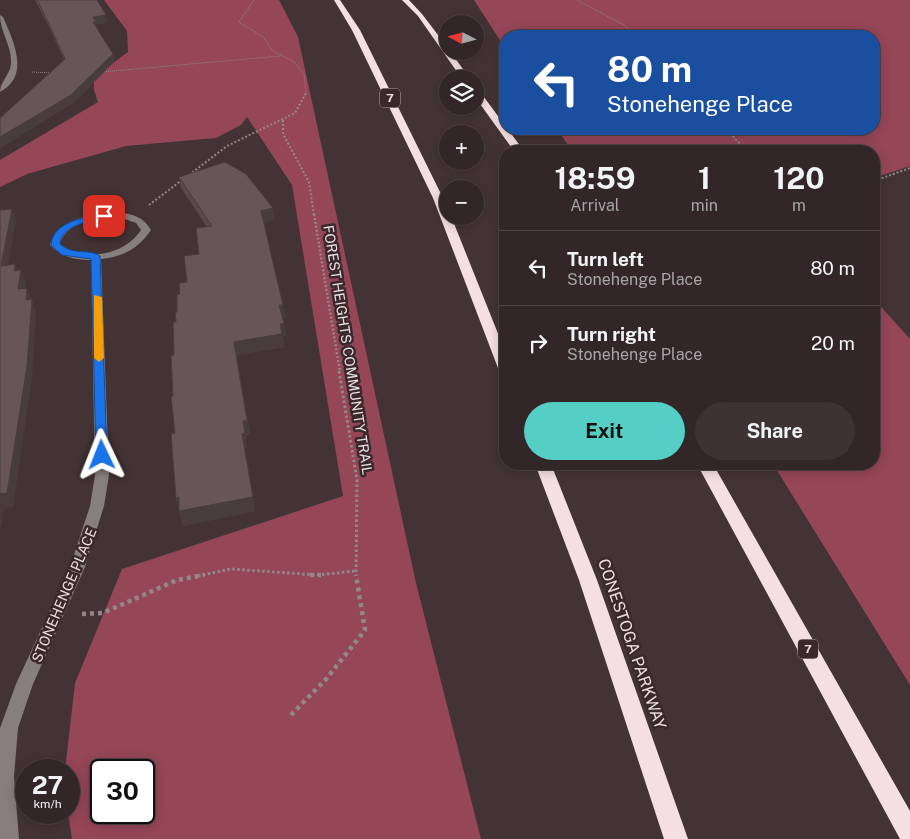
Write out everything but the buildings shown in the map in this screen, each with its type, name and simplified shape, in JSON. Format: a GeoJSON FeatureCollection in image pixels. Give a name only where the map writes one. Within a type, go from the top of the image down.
{"type":"FeatureCollection","features":[{"type":"Feature","properties":{"kind":"highway","name":"7"},"geometry":{"type":"LineString","coordinates":[[337,0],[356,30],[438,198],[499,353]]}},
{"type":"Feature","properties":{"kind":"highway"},"geometry":{"type":"LineString","coordinates":[[406,0],[420,15],[460,70]]}},
{"type":"Feature","properties":{"kind":"highway"},"geometry":{"type":"LineString","coordinates":[[484,103],[499,124]]}},
{"type":"Feature","properties":{"kind":"highway","name":"CONESTOGA PARKWAY"},"geometry":{"type":"LineString","coordinates":[[544,470],[588,580],[676,839]]}},
{"type":"Feature","properties":{"kind":"highway","name":"7"},"geometry":{"type":"LineString","coordinates":[[708,470],[910,834]]}},
{"type":"Feature","properties":{"kind":"street"},"geometry":{"type":"LineString","coordinates":[[0,17],[16,58],[16,68],[0,90]]}},
{"type":"Feature","properties":{"kind":"street"},"geometry":{"type":"LineString","coordinates":[[104,216],[127,217],[144,224],[146,230],[144,237],[136,244],[112,254],[96,256],[66,254],[55,245],[56,238],[64,229],[75,223],[104,216]]}},
{"type":"Feature","properties":{"kind":"street","name":"STONEHENGE PLACE"},"geometry":{"type":"LineString","coordinates":[[8,839],[6,762],[13,715],[89,540],[99,505],[102,475],[96,256]]}},
{"type":"Feature","properties":{"kind":"path"},"geometry":{"type":"LineString","coordinates":[[146,208],[227,146],[295,113],[306,96],[304,74],[293,61],[272,51],[263,37],[239,22],[254,0]]}},
{"type":"Feature","properties":{"kind":"path"},"geometry":{"type":"LineString","coordinates":[[577,0],[624,25],[629,30]]}},
{"type":"Feature","properties":{"kind":"path"},"geometry":{"type":"LineString","coordinates":[[100,72],[281,56]]}},
{"type":"Feature","properties":{"kind":"path"},"geometry":{"type":"LineString","coordinates":[[33,72],[56,73]]}},
{"type":"Feature","properties":{"kind":"path","name":"FOREST HEIGHTS COMMUNITY TRAIL"},"geometry":{"type":"LineString","coordinates":[[283,120],[283,134],[309,182],[358,480],[355,571],[365,630],[327,678],[292,715]]}},
{"type":"Feature","properties":{"kind":"path"},"geometry":{"type":"LineString","coordinates":[[732,135],[742,145]]}},
{"type":"Feature","properties":{"kind":"path"},"geometry":{"type":"LineString","coordinates":[[880,180],[910,168]]}},
{"type":"Feature","properties":{"kind":"path"},"geometry":{"type":"LineString","coordinates":[[56,615],[103,613],[177,580],[231,569],[317,576],[355,571]]}},
{"type":"Feature","properties":{"kind":"shaded area"},"geometry":{"type":"Polygon","coordinates":[[[104,0],[279,0],[298,37],[416,583],[481,839],[72,839],[70,824],[80,824],[80,759],[66,759],[75,683],[122,569],[343,496],[292,185],[247,117],[241,125],[216,138],[126,146],[27,174],[0,187],[0,160],[98,102],[94,90],[94,77],[128,52],[127,31],[104,0]]]}},
{"type":"Feature","properties":{"kind":"shaded area"},"geometry":{"type":"Polygon","coordinates":[[[474,0],[910,0],[910,166],[880,176],[880,145],[568,145],[561,135],[880,135],[880,30],[499,30],[499,39],[474,0]]]}},
{"type":"Feature","properties":{"kind":"shaded area"},"geometry":{"type":"Polygon","coordinates":[[[880,306],[910,339],[910,685],[777,470],[880,470],[880,306]]]}},
{"type":"Feature","properties":{"kind":"slow traffic"},"geometry":{"type":"LineString","coordinates":[[97,297],[99,358]]}},
{"type":"Feature","properties":{"kind":"route"},"geometry":{"type":"LineString","coordinates":[[102,455],[96,256],[66,254],[55,245],[56,238],[64,229],[89,218],[104,216]]}}]}
